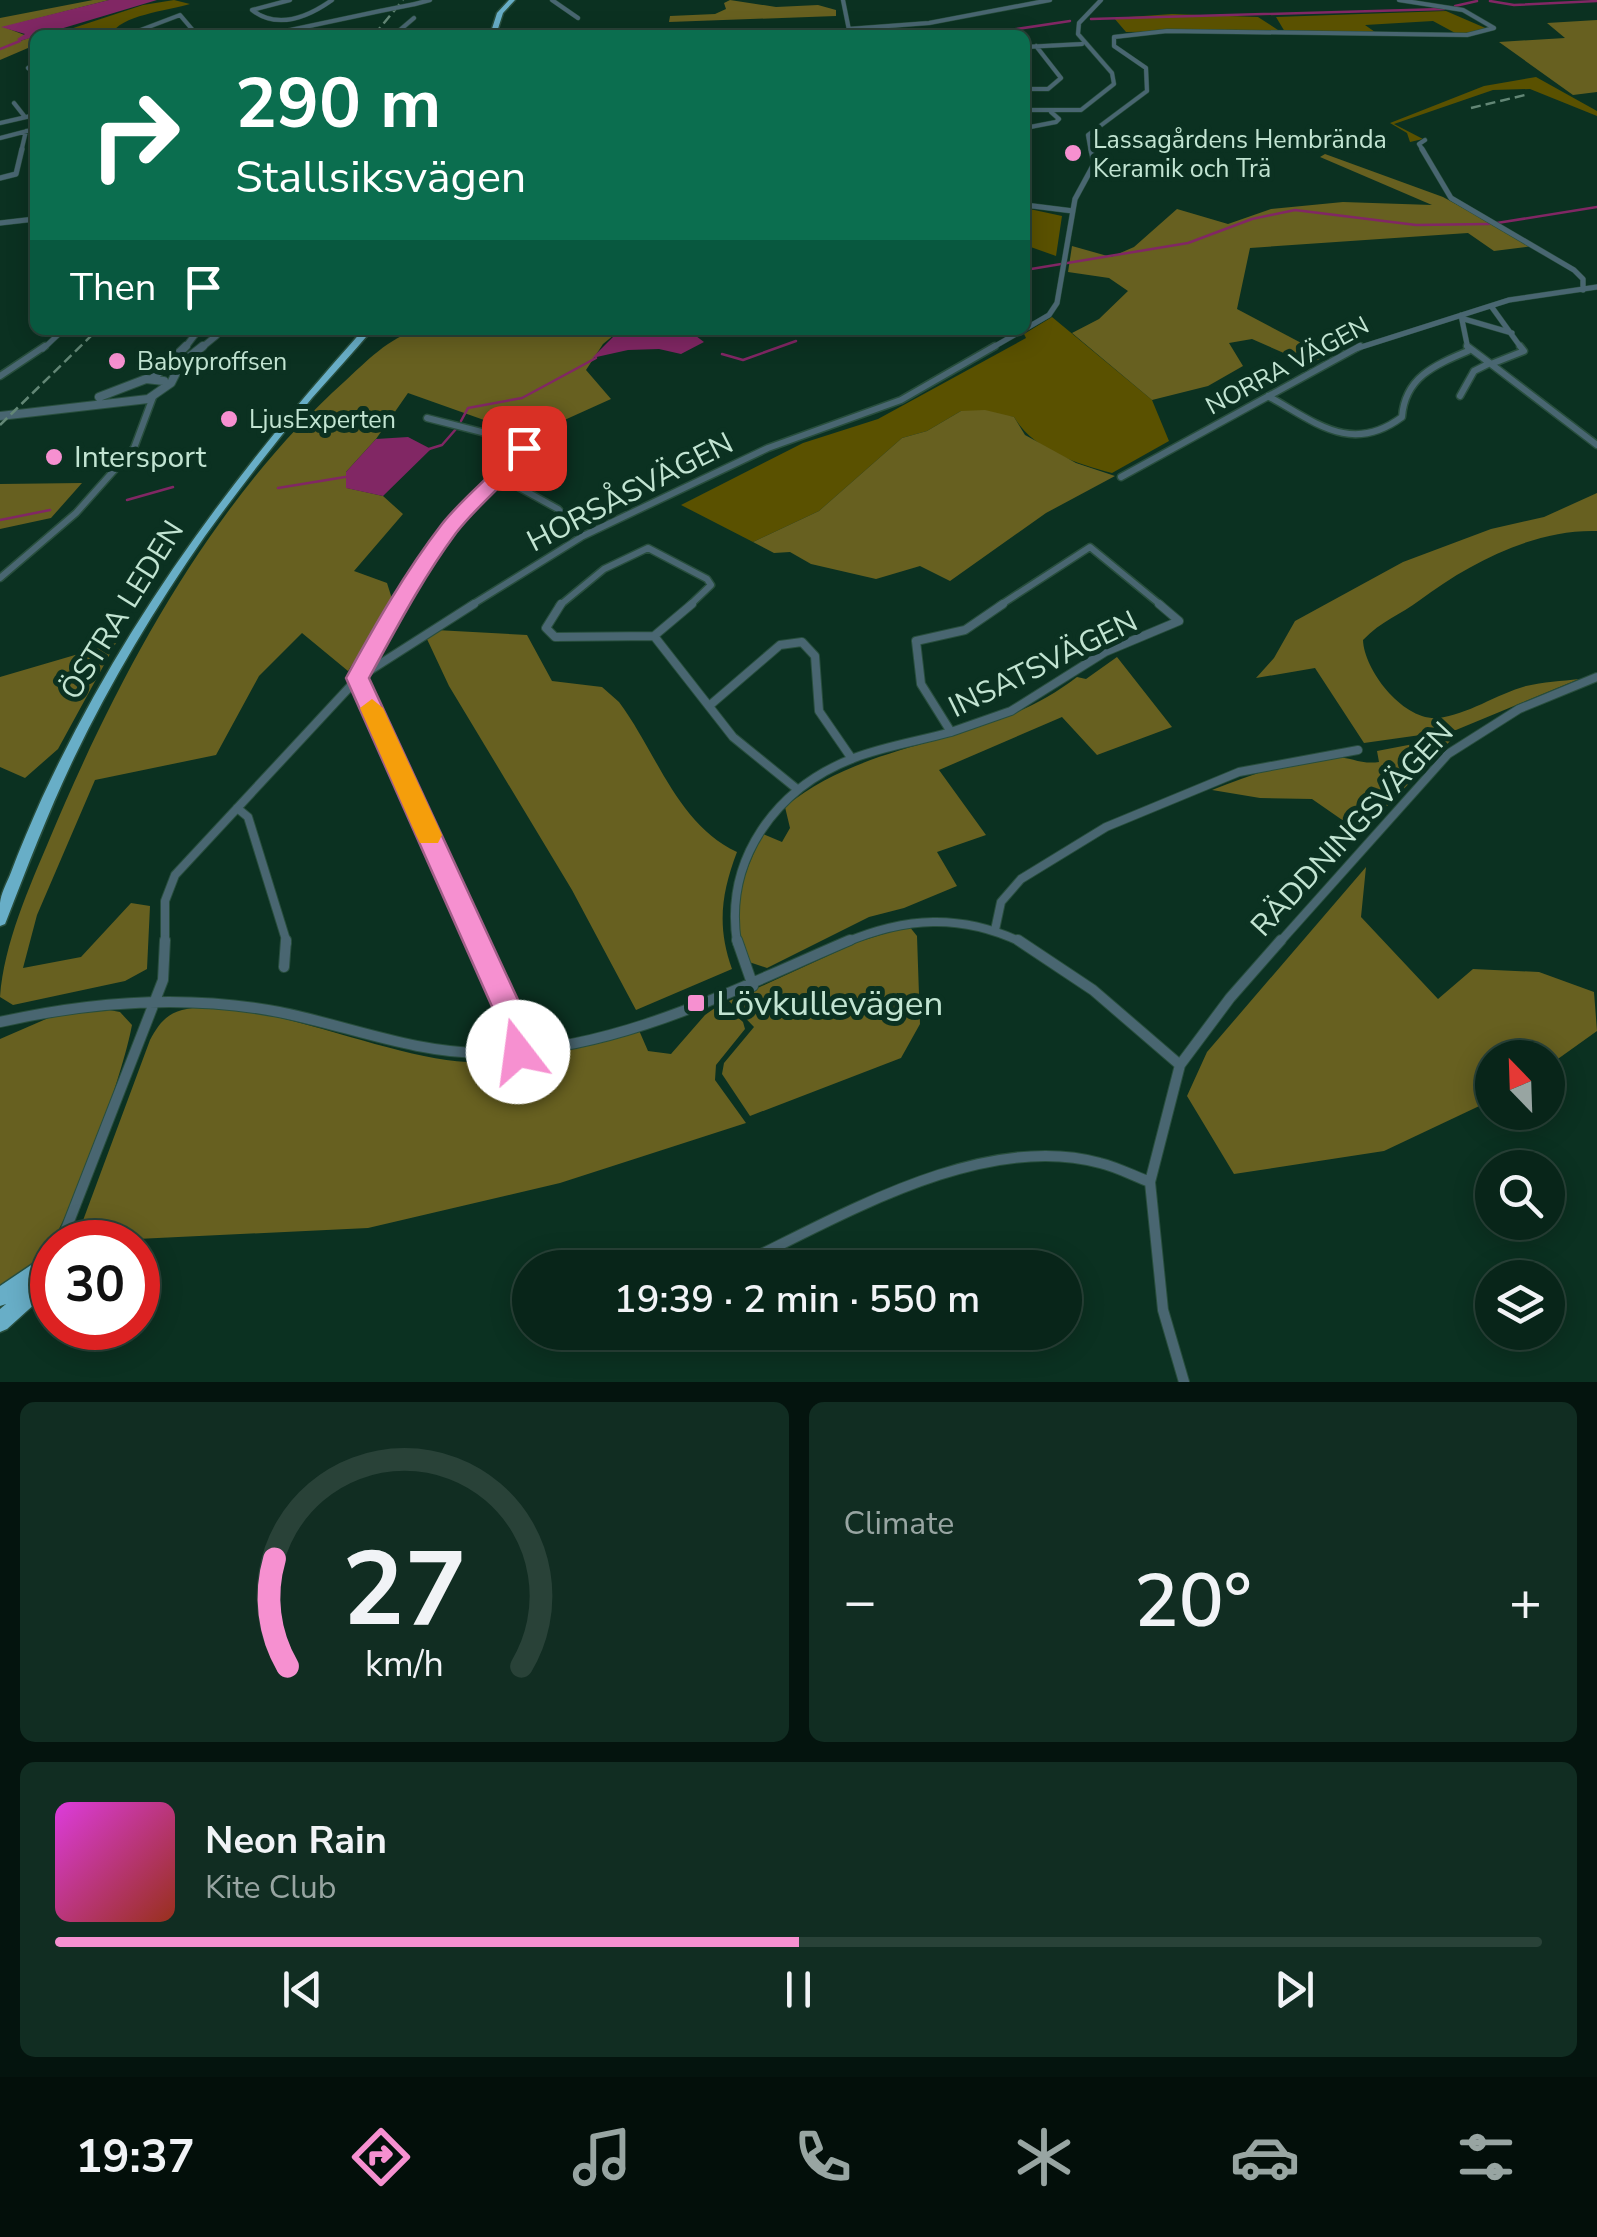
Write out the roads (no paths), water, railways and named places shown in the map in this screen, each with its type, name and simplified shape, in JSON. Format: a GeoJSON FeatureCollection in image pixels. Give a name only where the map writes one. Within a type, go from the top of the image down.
{"type":"FeatureCollection","features":[{"type":"Feature","properties":{"kind":"highway"},"geometry":{"type":"LineString","coordinates":[[496,30],[513,0]]}},
{"type":"Feature","properties":{"kind":"highway","name":"ÖSTRA LEDEN"},"geometry":{"type":"LineString","coordinates":[[0,919],[61,764],[140,618],[220,503],[362,335]]}},
{"type":"Feature","properties":{"kind":"highway"},"geometry":{"type":"LineString","coordinates":[[0,1297],[30,1276]]}},
{"type":"Feature","properties":{"kind":"highway"},"geometry":{"type":"LineString","coordinates":[[0,1322],[30,1295]]}},
{"type":"Feature","properties":{"kind":"street"},"geometry":{"type":"LineString","coordinates":[[290,0],[252,10],[267,20],[306,17],[332,0]]}},
{"type":"Feature","properties":{"kind":"street"},"geometry":{"type":"LineString","coordinates":[[288,30],[430,0]]}},
{"type":"Feature","properties":{"kind":"street"},"geometry":{"type":"LineString","coordinates":[[552,0],[578,18]]}},
{"type":"Feature","properties":{"kind":"street"},"geometry":{"type":"LineString","coordinates":[[846,0],[851,30]]}},
{"type":"Feature","properties":{"kind":"street"},"geometry":{"type":"LineString","coordinates":[[1012,0],[1024,6]]}},
{"type":"Feature","properties":{"kind":"street"},"geometry":{"type":"LineString","coordinates":[[868,30],[1050,0]]}},
{"type":"Feature","properties":{"kind":"street"},"geometry":{"type":"LineString","coordinates":[[1030,110],[1081,110],[1114,84],[1112,73],[1082,44],[1078,26],[1100,0]]}},
{"type":"Feature","properties":{"kind":"street","name":"HORSÅSVÄGEN"},"geometry":{"type":"LineString","coordinates":[[1030,326],[1049,315],[1057,303],[1078,190],[1094,164],[1090,130],[1135,103],[1149,86],[1144,66],[1114,46],[1114,37],[1167,31],[1467,35],[1494,28],[1476,15],[1399,0]]}},
{"type":"Feature","properties":{"kind":"street"},"geometry":{"type":"LineString","coordinates":[[139,30],[180,15],[194,30]]}},
{"type":"Feature","properties":{"kind":"street"},"geometry":{"type":"LineString","coordinates":[[306,17],[314,24]]}},
{"type":"Feature","properties":{"kind":"street"},"geometry":{"type":"LineString","coordinates":[[400,30],[414,18]]}},
{"type":"Feature","properties":{"kind":"street"},"geometry":{"type":"LineString","coordinates":[[1030,47],[1082,44]]}},
{"type":"Feature","properties":{"kind":"street"},"geometry":{"type":"LineString","coordinates":[[1030,89],[1048,89],[1061,78],[1036,46]]}},
{"type":"Feature","properties":{"kind":"street"},"geometry":{"type":"LineString","coordinates":[[14,103],[25,117]]}},
{"type":"Feature","properties":{"kind":"street"},"geometry":{"type":"LineString","coordinates":[[1030,127],[1059,119],[1047,110]]}},
{"type":"Feature","properties":{"kind":"street"},"geometry":{"type":"LineString","coordinates":[[0,123],[30,116]]}},
{"type":"Feature","properties":{"kind":"street"},"geometry":{"type":"LineString","coordinates":[[0,138],[30,130]]}},
{"type":"Feature","properties":{"kind":"street"},"geometry":{"type":"LineString","coordinates":[[0,178],[16,174],[26,131]]}},
{"type":"Feature","properties":{"kind":"street"},"geometry":{"type":"LineString","coordinates":[[1425,140],[1419,144],[1451,198],[1574,270],[1583,279],[1583,290]]}},
{"type":"Feature","properties":{"kind":"street"},"geometry":{"type":"LineString","coordinates":[[1030,207],[1073,211]]}},
{"type":"Feature","properties":{"kind":"street"},"geometry":{"type":"LineString","coordinates":[[0,223],[30,220]]}},
{"type":"Feature","properties":{"kind":"street","name":"NORRA VÄGEN"},"geometry":{"type":"LineString","coordinates":[[1121,477],[1370,341],[1491,306],[1597,287]]}},
{"type":"Feature","properties":{"kind":"street"},"geometry":{"type":"LineString","coordinates":[[1460,396],[1474,371],[1524,351],[1516,334],[1491,306]]}},
{"type":"Feature","properties":{"kind":"street"},"geometry":{"type":"LineString","coordinates":[[1468,351],[1462,317],[1516,334]]}},
{"type":"Feature","properties":{"kind":"street"},"geometry":{"type":"LineString","coordinates":[[0,376],[38,354],[58,335]]}},
{"type":"Feature","properties":{"kind":"street"},"geometry":{"type":"LineString","coordinates":[[0,578],[99,488],[134,448],[153,397],[165,385],[194,335]]}},
{"type":"Feature","properties":{"kind":"street","name":"HORSÅSVÄGEN"},"geometry":{"type":"LineString","coordinates":[[70,1220],[156,998],[167,957],[164,894],[175,875],[358,678],[583,536],[768,448],[885,407],[1015,335]]}},
{"type":"Feature","properties":{"kind":"street"},"geometry":{"type":"LineString","coordinates":[[65,407],[152,379],[216,336]]}},
{"type":"Feature","properties":{"kind":"street"},"geometry":{"type":"LineString","coordinates":[[1468,351],[1491,364],[1597,445]]}},
{"type":"Feature","properties":{"kind":"street"},"geometry":{"type":"LineString","coordinates":[[1268,396],[1346,436],[1364,440],[1390,429],[1402,417],[1402,396],[1408,384],[1468,351]]}},
{"type":"Feature","properties":{"kind":"street"},"geometry":{"type":"LineString","coordinates":[[145,417],[126,394],[133,385],[174,366]]}},
{"type":"Feature","properties":{"kind":"street"},"geometry":{"type":"LineString","coordinates":[[152,379],[165,385]]}},
{"type":"Feature","properties":{"kind":"street"},"geometry":{"type":"LineString","coordinates":[[0,416],[153,397]]}},
{"type":"Feature","properties":{"kind":"street"},"geometry":{"type":"LineString","coordinates":[[428,418],[520,444],[524,452],[453,524],[422,566],[401,595],[358,678],[516,1028],[518,1052]]}},
{"type":"Feature","properties":{"kind":"street"},"geometry":{"type":"LineString","coordinates":[[502,478],[558,509],[583,536]]}},
{"type":"Feature","properties":{"kind":"street","name":"INSATSVÄGEN"},"geometry":{"type":"LineString","coordinates":[[753,986],[735,947],[730,923],[733,898],[747,852],[771,816],[797,789],[852,759],[953,735],[1038,698],[1094,657],[1180,621],[1100,551],[1090,547],[1080,551],[964,630],[916,640],[921,684],[953,735]]}},
{"type":"Feature","properties":{"kind":"street"},"geometry":{"type":"LineString","coordinates":[[648,548],[711,585],[654,636],[555,637],[546,628],[559,608],[590,580],[648,548]]}},
{"type":"Feature","properties":{"kind":"street"},"geometry":{"type":"LineString","coordinates":[[654,636],[748,751],[797,789]]}},
{"type":"Feature","properties":{"kind":"street"},"geometry":{"type":"LineString","coordinates":[[709,706],[780,645],[802,642],[815,656],[819,711],[852,759]]}},
{"type":"Feature","properties":{"kind":"street","name":"RÄDDNINGSVÄGEN"},"geometry":{"type":"LineString","coordinates":[[1180,1064],[1230,998],[1448,754],[1507,713],[1597,677]]}},
{"type":"Feature","properties":{"kind":"street"},"geometry":{"type":"LineString","coordinates":[[995,930],[998,910],[1018,880],[1040,863],[1181,792],[1264,764],[1358,750]]}},
{"type":"Feature","properties":{"kind":"street"},"geometry":{"type":"LineString","coordinates":[[238,808],[248,817],[288,947],[284,967]]}},
{"type":"Feature","properties":{"kind":"street"},"geometry":{"type":"LineString","coordinates":[[1,1022],[87,1004],[156,998],[284,1013],[410,1048],[481,1055],[518,1052],[753,986],[895,921],[961,922],[995,930],[1052,962],[1180,1064],[1150,1182],[1162,1310],[1184,1382]]}},
{"type":"Feature","properties":{"kind":"street"},"geometry":{"type":"LineString","coordinates":[[773,1250],[956,1168],[1032,1158],[1090,1160],[1129,1170],[1150,1182]]}},
{"type":"Feature","properties":{"kind":"waterway"},"geometry":{"type":"LineString","coordinates":[[1455,6],[1477,1]]}},
{"type":"Feature","properties":{"kind":"waterway"},"geometry":{"type":"LineString","coordinates":[[1490,1],[1514,5],[1597,1]]}},
{"type":"Feature","properties":{"kind":"waterway"},"geometry":{"type":"LineString","coordinates":[[1091,19],[1444,9]]}},
{"type":"Feature","properties":{"kind":"waterway"},"geometry":{"type":"LineString","coordinates":[[1010,30],[1070,21]]}},
{"type":"Feature","properties":{"kind":"waterway"},"geometry":{"type":"LineString","coordinates":[[0,49],[20,41]]}},
{"type":"Feature","properties":{"kind":"waterway"},"geometry":{"type":"LineString","coordinates":[[1497,223],[1597,207]]}},
{"type":"Feature","properties":{"kind":"waterway"},"geometry":{"type":"LineString","coordinates":[[1030,269],[1188,243],[1252,219],[1295,210],[1416,225],[1489,224]]}},
{"type":"Feature","properties":{"kind":"waterway"},"geometry":{"type":"LineString","coordinates":[[722,354],[743,360],[796,341]]}},
{"type":"Feature","properties":{"kind":"waterway"},"geometry":{"type":"LineString","coordinates":[[461,421],[468,408],[522,398],[596,358]]}},
{"type":"Feature","properties":{"kind":"waterway"},"geometry":{"type":"LineString","coordinates":[[429,449],[442,445],[456,429]]}},
{"type":"Feature","properties":{"kind":"waterway"},"geometry":{"type":"LineString","coordinates":[[278,488],[345,477]]}},
{"type":"Feature","properties":{"kind":"waterway"},"geometry":{"type":"LineString","coordinates":[[127,500],[173,487]]}},
{"type":"Feature","properties":{"kind":"waterway"},"geometry":{"type":"LineString","coordinates":[[0,520],[50,510]]}},
{"type":"Feature","properties":{"kind":"railway"},"geometry":{"type":"LineString","coordinates":[[378,30],[403,0]]}},
{"type":"Feature","properties":{"kind":"railway"},"geometry":{"type":"LineString","coordinates":[[1471,108],[1529,94]]}},
{"type":"Feature","properties":{"kind":"railway"},"geometry":{"type":"LineString","coordinates":[[0,425],[92,335]]}},
{"type":"Feature","properties":{"kind":"place","name":"Lassagårdens Hembrända Keramik och Trä"},"geometry":{"type":"Point","coordinates":[1073,153]}},
{"type":"Feature","properties":{"kind":"place","name":"Babyproffsen"},"geometry":{"type":"Point","coordinates":[117,361]}},
{"type":"Feature","properties":{"kind":"place","name":"LjusExperten"},"geometry":{"type":"Point","coordinates":[229,419]}},
{"type":"Feature","properties":{"kind":"place","name":"Intersport"},"geometry":{"type":"Point","coordinates":[54,457]}},
{"type":"Feature","properties":{"kind":"place","name":"Lövkullevägen"},"geometry":{"type":"Point","coordinates":[696,1003]}}]}
